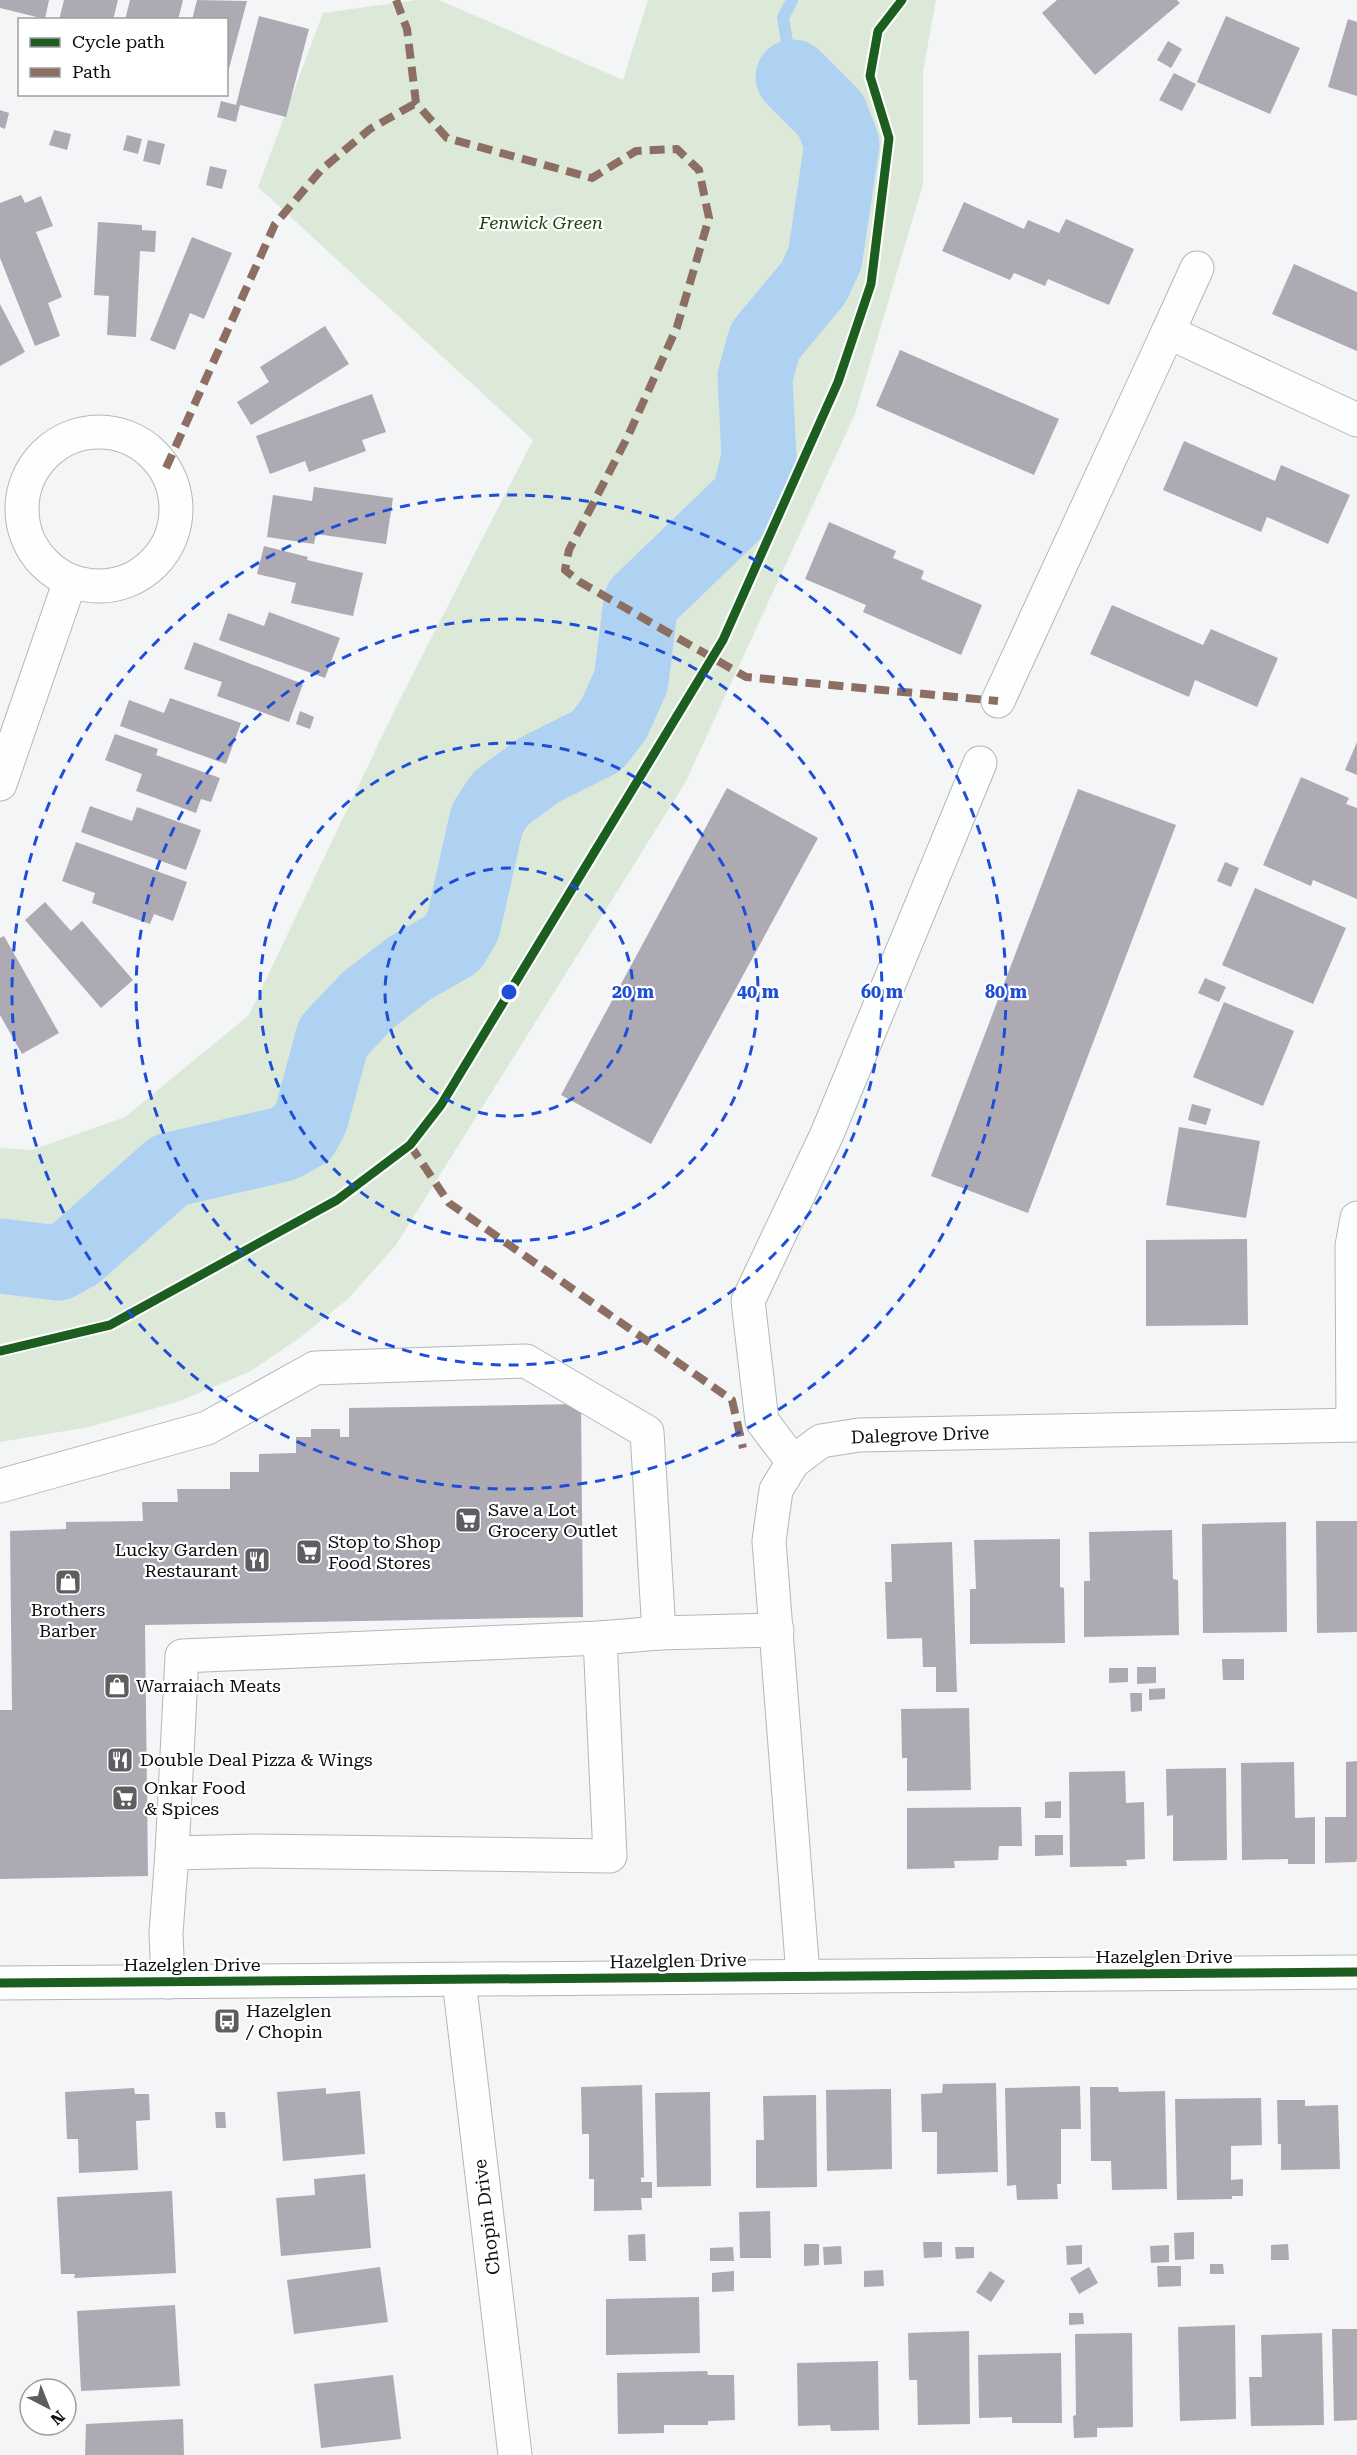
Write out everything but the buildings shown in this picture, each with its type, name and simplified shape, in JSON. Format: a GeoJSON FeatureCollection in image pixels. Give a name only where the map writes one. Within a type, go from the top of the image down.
{"type":"FeatureCollection","features":[{"type":"Feature","properties":{"kind":"street"},"geometry":{"type":"LineString","coordinates":[[998,701],[1197,268]]}},
{"type":"Feature","properties":{"kind":"street"},"geometry":{"type":"LineString","coordinates":[[1168,332],[1357,420]]}},
{"type":"Feature","properties":{"kind":"street"},"geometry":{"type":"LineString","coordinates":[[89,431],[112,432],[146,446],[166,468],[176,501],[174,526],[166,547],[148,568],[132,579],[105,586],[70,581],[50,569],[32,549],[21,511],[22,495],[31,470],[57,443],[89,431]]}},
{"type":"Feature","properties":{"kind":"street"},"geometry":{"type":"LineString","coordinates":[[0,784],[70,581]]}},
{"type":"Feature","properties":{"kind":"street"},"geometry":{"type":"LineString","coordinates":[[793,1462],[762,1421],[748,1300],[827,1134],[980,764]]}},
{"type":"Feature","properties":{"kind":"street"},"geometry":{"type":"LineString","coordinates":[[1355,1425],[1352,1246],[1357,1218]]}},
{"type":"Feature","properties":{"kind":"street"},"geometry":{"type":"LineString","coordinates":[[0,1486],[207,1428],[315,1368],[526,1361],[646,1432],[659,1633]]}},
{"type":"Feature","properties":{"kind":"street","name":"Dalegrove Drive"},"geometry":{"type":"LineString","coordinates":[[803,1975],[769,1541],[776,1490],[793,1462],[821,1441],[859,1435],[1355,1425]]}},
{"type":"Feature","properties":{"kind":"street"},"geometry":{"type":"LineString","coordinates":[[168,1982],[166,1933],[182,1656],[600,1638],[659,1633],[777,1630]]}},
{"type":"Feature","properties":{"kind":"street"},"geometry":{"type":"LineString","coordinates":[[172,1853],[256,1851],[610,1856],[600,1638]]}},
{"type":"Feature","properties":{"kind":"street","name":"Hazelglen Drive"},"geometry":{"type":"LineString","coordinates":[[0,1983],[1357,1972]]}},
{"type":"Feature","properties":{"kind":"street","name":"Chopin Drive"},"geometry":{"type":"LineString","coordinates":[[459,1980],[515,2455]]}},
{"type":"Feature","properties":{"kind":"green space","name":"Fenwick Green"},"geometry":{"type":"Polygon","coordinates":[[[416,0],[439,0],[623,80],[648,0],[936,0],[923,72],[923,184],[855,414],[685,783],[396,1245],[348,1299],[298,1339],[249,1372],[177,1402],[89,1427],[0,1442],[0,1148],[32,1150],[125,1117],[249,1015],[397,705],[533,440],[258,187],[323,13],[416,0]]]}},
{"type":"Feature","properties":{"kind":"waterway"},"geometry":{"type":"LineString","coordinates":[[792,0],[783,18],[793,77]]}},
{"type":"Feature","properties":{"kind":"waterway"},"geometry":{"type":"LineString","coordinates":[[0,1256],[58,1263],[76,1253],[170,1170],[283,1144],[303,1133],[311,1118],[333,1037],[368,1000],[410,968],[452,944],[463,926],[487,819],[501,798],[539,770],[597,741],[614,719],[631,681],[641,602],[749,498],[759,457],[755,377],[765,341],[814,282],[825,258],[842,144],[831,115],[793,77]]}},
{"type":"Feature","properties":{"kind":"marked path"},"geometry":{"type":"LineString","coordinates":[[396,0],[407,29],[416,103],[447,138],[592,178],[636,151],[677,149],[699,170],[709,218],[677,327],[628,436],[569,550],[565,570],[580,582],[746,677],[998,701]]}},
{"type":"Feature","properties":{"kind":"marked path"},"geometry":{"type":"LineString","coordinates":[[166,468],[275,224],[321,170],[370,129],[416,103]]}},
{"type":"Feature","properties":{"kind":"marked path"},"geometry":{"type":"LineString","coordinates":[[410,1145],[449,1203],[732,1400],[743,1448]]}},
{"type":"Feature","properties":{"kind":"cycle path"},"geometry":{"type":"LineString","coordinates":[[0,1351],[110,1325],[337,1200],[410,1145],[441,1105],[723,640],[838,382],[871,284],[889,138],[870,76],[878,31],[902,0]]}},
{"type":"Feature","properties":{"kind":"cycle path"},"geometry":{"type":"LineString","coordinates":[[0,1983],[1357,1972]]}},
{"type":"Feature","properties":{"kind":"place","name":"Save a Lot Grocery Outlet"},"geometry":{"type":"Point","coordinates":[468,1520]}},
{"type":"Feature","properties":{"kind":"place","name":"Stop to Shop Food Stores"},"geometry":{"type":"Point","coordinates":[309,1552]}},
{"type":"Feature","properties":{"kind":"place","name":"Lucky Garden Restaurant"},"geometry":{"type":"Point","coordinates":[257,1560]}},
{"type":"Feature","properties":{"kind":"place","name":"Brothers Barber"},"geometry":{"type":"Point","coordinates":[68,1582]}},
{"type":"Feature","properties":{"kind":"place","name":"Warraiach Meats"},"geometry":{"type":"Point","coordinates":[117,1686]}},
{"type":"Feature","properties":{"kind":"place","name":"Double Deal Pizza & Wings"},"geometry":{"type":"Point","coordinates":[120,1760]}},
{"type":"Feature","properties":{"kind":"place","name":"Onkar Food & Spices"},"geometry":{"type":"Point","coordinates":[125,1798]}},
{"type":"Feature","properties":{"kind":"place","name":"Hazelglen / Chopin"},"geometry":{"type":"Point","coordinates":[227,2021]}}]}
